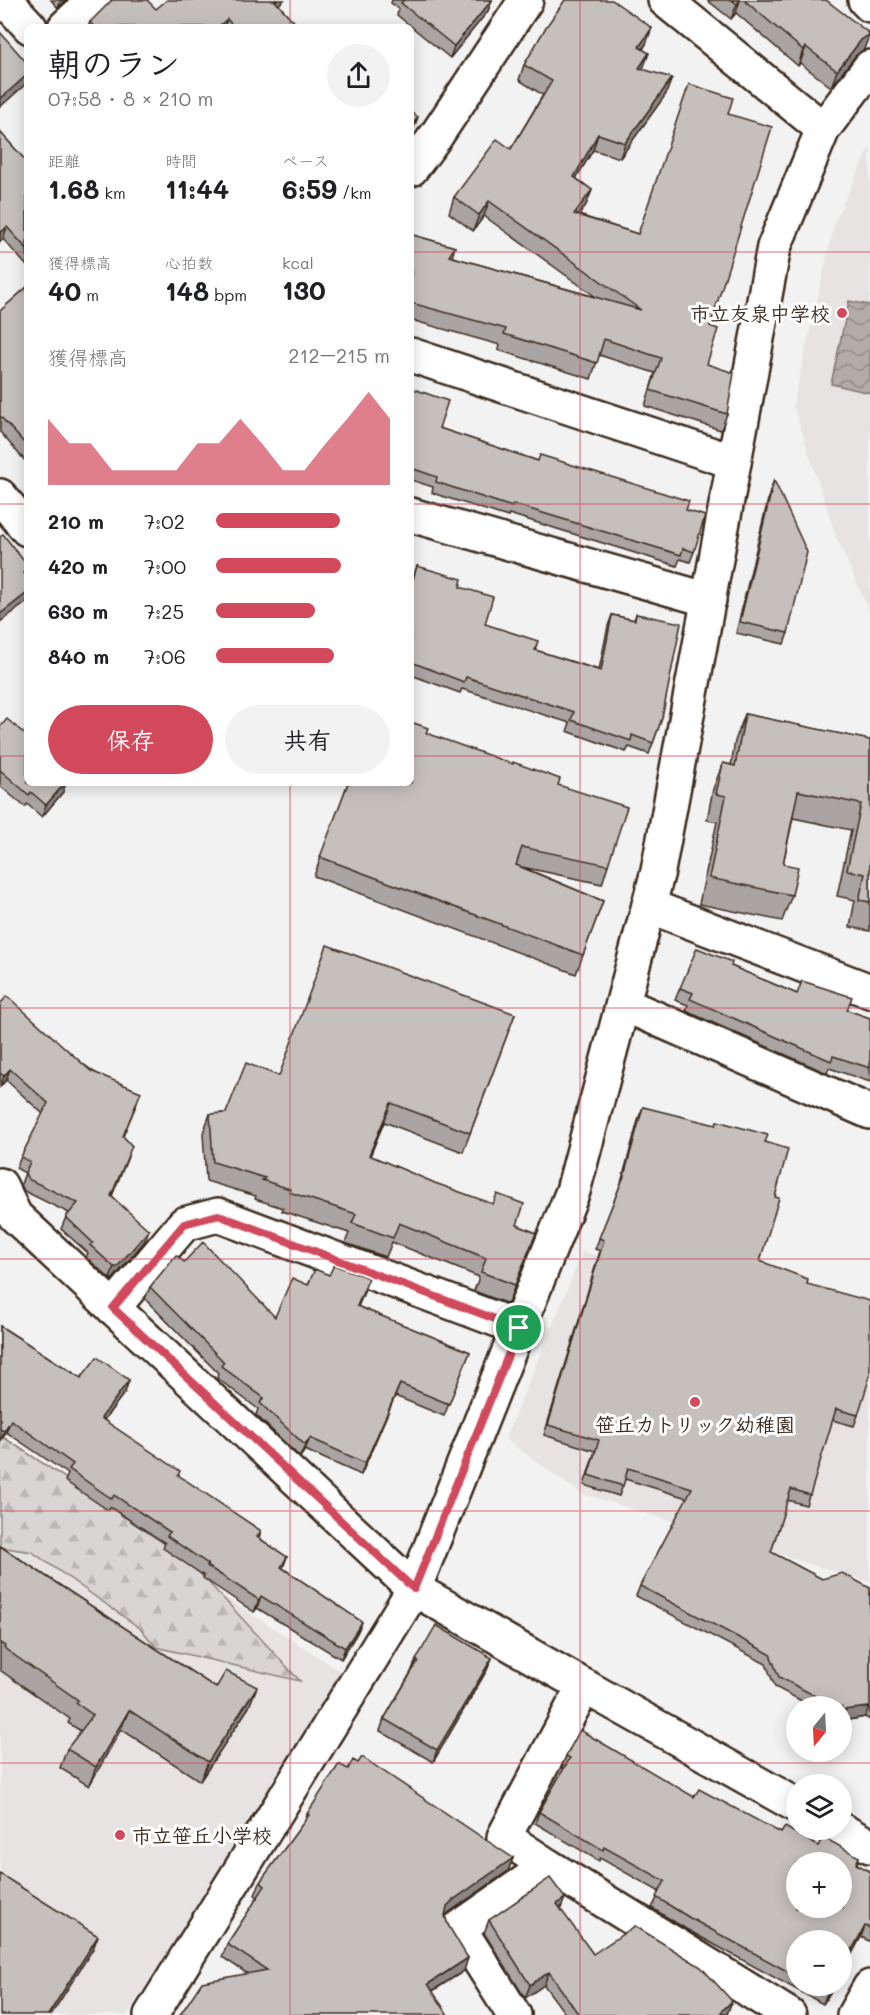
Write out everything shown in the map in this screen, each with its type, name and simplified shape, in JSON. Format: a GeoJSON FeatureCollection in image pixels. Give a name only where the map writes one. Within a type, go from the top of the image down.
{"type":"FeatureCollection","features":[{"type":"Feature","properties":{"kind":"street"},"geometry":{"type":"LineString","coordinates":[[6,0],[27,24]]}},
{"type":"Feature","properties":{"kind":"street"},"geometry":{"type":"LineString","coordinates":[[68,24],[93,0]]}},
{"type":"Feature","properties":{"kind":"street"},"geometry":{"type":"LineString","coordinates":[[414,165],[436,136],[526,0]]}},
{"type":"Feature","properties":{"kind":"street"},"geometry":{"type":"LineString","coordinates":[[665,0],[823,129]]}},
{"type":"Feature","properties":{"kind":"street"},"geometry":{"type":"LineString","coordinates":[[865,0],[870,5]]}},
{"type":"Feature","properties":{"kind":"street"},"geometry":{"type":"LineString","coordinates":[[151,2015],[414,1589],[573,1191],[658,872],[774,247],[823,129],[870,67]]}},
{"type":"Feature","properties":{"kind":"street"},"geometry":{"type":"LineString","coordinates":[[414,357],[734,462]]}},
{"type":"Feature","properties":{"kind":"street"},"geometry":{"type":"LineString","coordinates":[[0,496],[24,525]]}},
{"type":"Feature","properties":{"kind":"street"},"geometry":{"type":"LineString","coordinates":[[414,516],[709,600]]}},
{"type":"Feature","properties":{"kind":"street"},"geometry":{"type":"LineString","coordinates":[[649,906],[870,991]]}},
{"type":"Feature","properties":{"kind":"street"},"geometry":{"type":"LineString","coordinates":[[623,1004],[870,1112]]}},
{"type":"Feature","properties":{"kind":"street"},"geometry":{"type":"LineString","coordinates":[[0,1185],[15,1216],[414,1589],[786,1799]]}},
{"type":"Feature","properties":{"kind":"street"},"geometry":{"type":"LineString","coordinates":[[113,1308],[184,1224],[218,1215],[519,1328]]}},
{"type":"Feature","properties":{"kind":"street"},"geometry":{"type":"LineString","coordinates":[[584,1686],[504,1837],[789,2015]]}},
{"type":"Feature","properties":{"kind":"street"},"geometry":{"type":"LineString","coordinates":[[852,1836],[870,1846]]}},
{"type":"Feature","properties":{"kind":"street"},"geometry":{"type":"LineString","coordinates":[[514,2015],[459,1928],[548,1866]]}},
{"type":"Feature","properties":{"kind":"street"},"geometry":{"type":"LineString","coordinates":[[854,2015],[870,1987]]}},
{"type":"Feature","properties":{"kind":"shaded area","name":"市立友泉中学校"},"geometry":{"type":"Polygon","coordinates":[[[870,147],[870,613],[837,539],[793,405],[835,221],[870,147]]]}},
{"type":"Feature","properties":{"kind":"shaded area","name":"笹丘カトリック幼稚園"},"geometry":{"type":"Polygon","coordinates":[[[583,1251],[793,1328],[870,1366],[870,1582],[580,1493],[505,1439],[583,1251]]]}},
{"type":"Feature","properties":{"kind":"shaded area","name":"市立笹丘小学校"},"geometry":{"type":"Polygon","coordinates":[[[0,1451],[343,1673],[127,2015],[0,2015],[0,1451]]]}},
{"type":"Feature","properties":{"kind":"green space"},"geometry":{"type":"Polygon","coordinates":[[[0,1435],[185,1557],[300,1681],[156,1647],[141,1629],[32,1552],[0,1547],[0,1435]]]}},
{"type":"Feature","properties":{"kind":"water"},"geometry":{"type":"Polygon","coordinates":[[[849,301],[870,305],[870,393],[831,384],[849,301]]]}},
{"type":"Feature","properties":{"kind":"building"},"geometry":{"type":"Polygon","coordinates":[[[112,0],[147,0],[156,9],[167,0],[276,0],[296,24],[231,24],[227,19],[221,24],[92,24],[90,22],[112,0]]]}},
{"type":"Feature","properties":{"kind":"building"},"geometry":{"type":"Polygon","coordinates":[[[404,0],[492,0],[454,46],[401,3],[404,0]]]}},
{"type":"Feature","properties":{"kind":"building"},"geometry":{"type":"Polygon","coordinates":[[[565,0],[612,0],[652,28],[639,47],[649,53],[639,68],[672,78],[625,143],[598,134],[574,177],[592,190],[574,214],[638,234],[689,84],[733,98],[728,114],[772,127],[710,326],[718,329],[707,364],[734,373],[727,414],[650,390],[661,358],[604,339],[597,363],[504,334],[506,329],[414,304],[414,235],[455,247],[449,256],[641,310],[489,201],[479,215],[454,197],[497,139],[511,149],[552,81],[524,65],[565,0]]]}},
{"type":"Feature","properties":{"kind":"building"},"geometry":{"type":"Polygon","coordinates":[[[744,0],[826,0],[870,34],[861,40],[837,71],[806,47],[803,50],[744,0]]]}},
{"type":"Feature","properties":{"kind":"building"},"geometry":{"type":"Polygon","coordinates":[[[0,32],[24,60],[24,78],[0,99],[0,32]]]}},
{"type":"Feature","properties":{"kind":"building"},"geometry":{"type":"Polygon","coordinates":[[[0,132],[24,159],[24,246],[7,227],[0,233],[0,132]]]}},
{"type":"Feature","properties":{"kind":"building"},"geometry":{"type":"Polygon","coordinates":[[[24,290],[24,443],[0,416],[0,311],[24,290]]]}},
{"type":"Feature","properties":{"kind":"building"},"geometry":{"type":"Polygon","coordinates":[[[414,389],[448,401],[439,428],[538,461],[540,455],[689,501],[686,510],[705,516],[694,552],[683,548],[681,555],[513,504],[512,507],[436,482],[437,477],[414,469],[414,389]]]}},
{"type":"Feature","properties":{"kind":"building"},"geometry":{"type":"Polygon","coordinates":[[[774,480],[807,552],[788,633],[740,622],[774,480]]]}},
{"type":"Feature","properties":{"kind":"building"},"geometry":{"type":"Polygon","coordinates":[[[3,534],[24,561],[24,595],[0,614],[0,537],[3,534]]]}},
{"type":"Feature","properties":{"kind":"building"},"geometry":{"type":"Polygon","coordinates":[[[417,566],[462,579],[460,587],[493,597],[485,624],[538,641],[535,650],[601,671],[612,615],[635,620],[636,614],[681,623],[662,718],[653,743],[632,735],[631,741],[571,720],[574,712],[466,677],[464,682],[414,663],[414,576],[417,566]]]}},
{"type":"Feature","properties":{"kind":"building"},"geometry":{"type":"Polygon","coordinates":[[[745,714],[870,740],[870,902],[859,900],[865,874],[847,870],[861,804],[798,791],[783,864],[798,867],[792,895],[709,878],[726,796],[716,794],[723,763],[735,766],[745,714]]]}},
{"type":"Feature","properties":{"kind":"building"},"geometry":{"type":"Polygon","coordinates":[[[7,719],[24,733],[24,786],[62,786],[46,805],[31,792],[29,795],[0,770],[0,724],[2,725],[7,719]]]}},
{"type":"Feature","properties":{"kind":"building"},"geometry":{"type":"Polygon","coordinates":[[[414,723],[428,728],[426,733],[560,779],[558,785],[627,807],[608,865],[522,847],[516,865],[603,901],[583,955],[320,857],[347,786],[414,786],[414,723]]]}},
{"type":"Feature","properties":{"kind":"building"},"geometry":{"type":"Polygon","coordinates":[[[327,945],[515,1014],[470,1133],[391,1103],[369,1155],[493,1204],[497,1194],[524,1204],[517,1225],[536,1233],[515,1285],[481,1272],[486,1258],[399,1223],[393,1238],[352,1223],[356,1214],[289,1192],[290,1189],[262,1180],[265,1178],[213,1162],[210,1114],[226,1113],[246,1063],[279,1076],[327,945]]]}},
{"type":"Feature","properties":{"kind":"building"},"geometry":{"type":"Polygon","coordinates":[[[697,948],[732,962],[731,966],[797,994],[802,981],[852,997],[847,1010],[870,1018],[870,1068],[833,1056],[831,1061],[690,999],[693,993],[680,988],[697,948]]]}},
{"type":"Feature","properties":{"kind":"building"},"geometry":{"type":"Polygon","coordinates":[[[7,996],[91,1071],[141,1092],[123,1136],[132,1146],[111,1196],[149,1230],[117,1267],[114,1267],[90,1245],[93,1243],[66,1217],[78,1203],[28,1179],[25,1173],[30,1162],[21,1157],[48,1103],[10,1069],[4,1076],[0,1073],[0,1004],[7,996]]]}},
{"type":"Feature","properties":{"kind":"building"},"geometry":{"type":"Polygon","coordinates":[[[643,1107],[716,1125],[717,1121],[768,1135],[765,1142],[788,1149],[775,1197],[779,1198],[760,1261],[808,1279],[807,1284],[870,1301],[870,1376],[858,1415],[836,1409],[810,1495],[791,1489],[771,1552],[822,1579],[842,1573],[870,1588],[870,1707],[852,1709],[852,1696],[815,1696],[779,1677],[770,1654],[640,1586],[692,1488],[628,1468],[623,1486],[588,1475],[599,1440],[548,1425],[604,1240],[599,1238],[624,1176],[643,1107]]]}},
{"type":"Feature","properties":{"kind":"building"},"geometry":{"type":"Polygon","coordinates":[[[203,1242],[275,1317],[292,1278],[308,1285],[315,1269],[329,1275],[334,1265],[369,1278],[357,1306],[470,1352],[449,1404],[400,1384],[365,1463],[310,1438],[305,1445],[260,1403],[264,1398],[221,1366],[224,1362],[150,1287],[176,1255],[184,1262],[203,1242]]]}},
{"type":"Feature","properties":{"kind":"building"},"geometry":{"type":"Polygon","coordinates":[[[0,1326],[81,1378],[97,1357],[129,1380],[101,1418],[180,1471],[178,1475],[261,1531],[257,1537],[287,1557],[281,1567],[362,1622],[345,1648],[261,1596],[259,1600],[207,1566],[208,1564],[167,1536],[170,1532],[114,1495],[112,1499],[69,1469],[73,1464],[11,1420],[4,1431],[0,1429],[0,1326]]]}},
{"type":"Feature","properties":{"kind":"building"},"geometry":{"type":"Polygon","coordinates":[[[0,1546],[216,1688],[226,1671],[257,1687],[208,1762],[129,1710],[96,1767],[67,1749],[93,1715],[76,1703],[78,1700],[0,1643],[0,1546]]]}},
{"type":"Feature","properties":{"kind":"building"},"geometry":{"type":"Polygon","coordinates":[[[436,1625],[492,1658],[437,1750],[384,1719],[436,1625]]]}},
{"type":"Feature","properties":{"kind":"building"},"geometry":{"type":"Polygon","coordinates":[[[580,1730],[694,1797],[699,1789],[781,1833],[785,1827],[786,1840],[808,1840],[818,1846],[821,1840],[828,1840],[850,1852],[786,1852],[786,1918],[852,1918],[852,1853],[859,1857],[856,1864],[870,1872],[870,1928],[865,1926],[852,1950],[852,1930],[786,1930],[786,1971],[690,1918],[656,1897],[665,1881],[604,1847],[603,1850],[539,1812],[570,1758],[566,1756],[580,1730]]]}},
{"type":"Feature","properties":{"kind":"building"},"geometry":{"type":"Polygon","coordinates":[[[362,1757],[513,1858],[447,1906],[445,1916],[448,1925],[468,1958],[428,1984],[448,2015],[180,2015],[202,1982],[267,1970],[227,1944],[265,1886],[260,1882],[309,1815],[307,1814],[339,1764],[348,1769],[353,1760],[358,1763],[362,1757]]]}},
{"type":"Feature","properties":{"kind":"building"},"geometry":{"type":"Polygon","coordinates":[[[0,1874],[98,1936],[48,2015],[0,2015],[0,1874]]]}},
{"type":"Feature","properties":{"kind":"building"},"geometry":{"type":"Polygon","coordinates":[[[550,1878],[565,1898],[557,1904],[593,1954],[635,1926],[701,1967],[732,2001],[721,2012],[725,2015],[579,2015],[549,1972],[530,1985],[489,1920],[550,1878]]]}},
{"type":"Feature","properties":{"kind":"place","name":"市立友泉中学校"},"geometry":{"type":"Point","coordinates":[842,313]}},
{"type":"Feature","properties":{"kind":"place","name":"笹丘カトリック幼稚園"},"geometry":{"type":"Point","coordinates":[695,1402]}},
{"type":"Feature","properties":{"kind":"place","name":"市立笹丘小学校"},"geometry":{"type":"Point","coordinates":[120,1835]}},
{"type":"Feature","properties":{"kind":"route"},"geometry":{"type":"LineString","coordinates":[[218,1215],[519,1328],[414,1589],[113,1308],[184,1224],[218,1215]]}}]}
